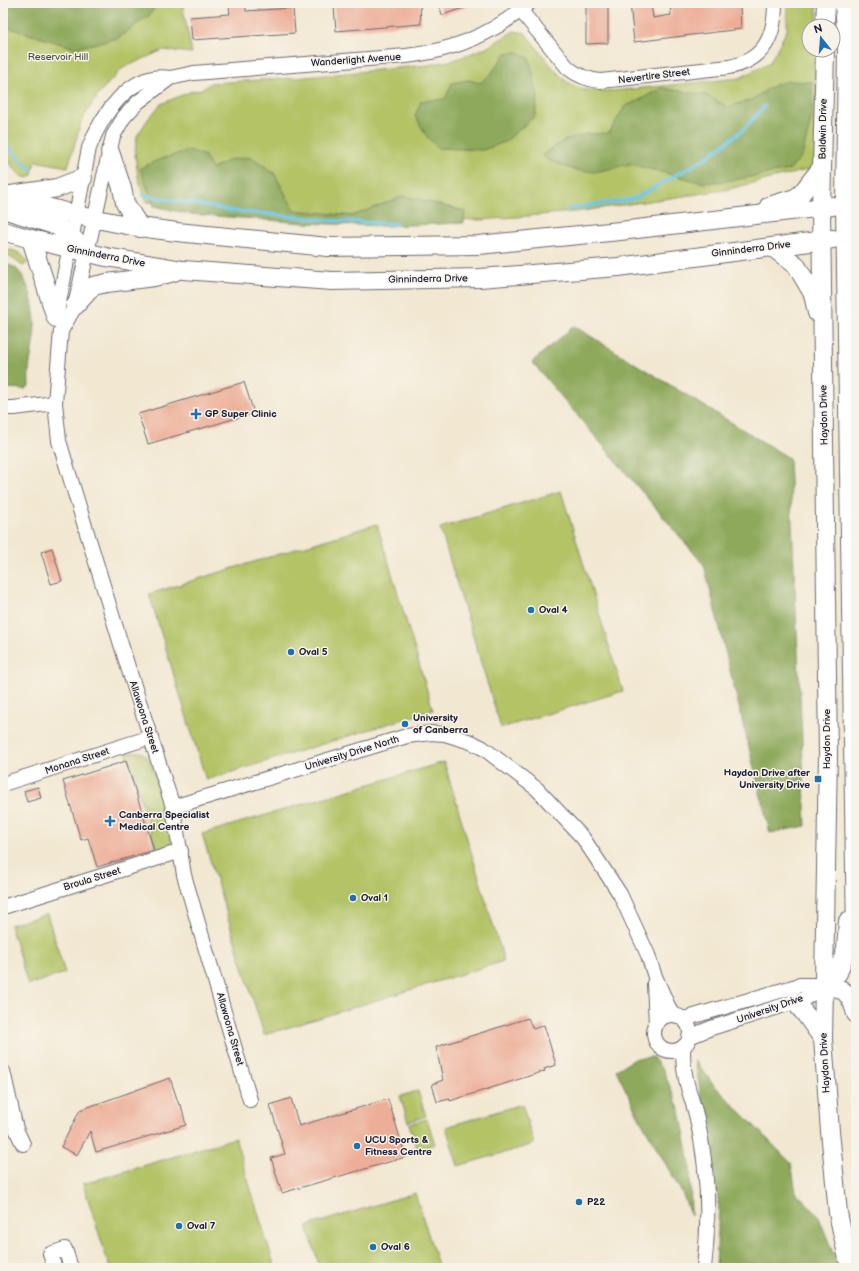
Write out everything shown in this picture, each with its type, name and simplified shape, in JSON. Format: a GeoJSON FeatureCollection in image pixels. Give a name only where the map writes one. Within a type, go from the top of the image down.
{"type":"FeatureCollection","features":[{"type":"Feature","properties":{"kind":"main road"},"geometry":{"type":"LineString","coordinates":[[825,18],[826,3]]}},
{"type":"Feature","properties":{"kind":"main road"},"geometry":{"type":"LineString","coordinates":[[844,3],[856,122]]}},
{"type":"Feature","properties":{"kind":"main road"},"geometry":{"type":"LineString","coordinates":[[847,44],[851,204],[851,236],[847,310],[856,937]]}},
{"type":"Feature","properties":{"kind":"main road","name":"Baldwin Drive"},"geometry":{"type":"LineString","coordinates":[[821,208],[825,58]]}},
{"type":"Feature","properties":{"kind":"main road"},"geometry":{"type":"LineString","coordinates":[[110,152],[122,188],[125,203],[140,228]]}},
{"type":"Feature","properties":{"kind":"main road"},"geometry":{"type":"LineString","coordinates":[[738,217],[795,198],[805,190],[822,167]]}},
{"type":"Feature","properties":{"kind":"main road"},"geometry":{"type":"LineString","coordinates":[[4,200],[58,188],[83,178]]}},
{"type":"Feature","properties":{"kind":"main road"},"geometry":{"type":"LineString","coordinates":[[4,200],[140,228],[328,247],[478,245],[620,231],[851,204]]}},
{"type":"Feature","properties":{"kind":"main road"},"geometry":{"type":"LineString","coordinates":[[4,200],[51,224],[71,243]]}},
{"type":"Feature","properties":{"kind":"main road","name":"Haydon Drive"},"geometry":{"type":"LineString","coordinates":[[821,208],[828,755],[823,1039],[838,1213],[850,1268]]}},
{"type":"Feature","properties":{"kind":"main road","name":"Ginninderra Drive"},"geometry":{"type":"LineString","coordinates":[[3,231],[31,239],[71,243],[87,253],[183,270],[332,281],[480,278],[618,267],[851,236]]}},
{"type":"Feature","properties":{"kind":"main road"},"geometry":{"type":"LineString","coordinates":[[31,239],[59,325]]}},
{"type":"Feature","properties":{"kind":"main road"},"geometry":{"type":"LineString","coordinates":[[772,247],[796,265],[813,294],[823,343]]}},
{"type":"Feature","properties":{"kind":"main road"},"geometry":{"type":"LineString","coordinates":[[75,306],[92,286],[154,277],[183,270]]}},
{"type":"Feature","properties":{"kind":"main road"},"geometry":{"type":"LineString","coordinates":[[847,310],[856,284]]}},
{"type":"Feature","properties":{"kind":"main road"},"geometry":{"type":"LineString","coordinates":[[824,985],[838,973],[846,950],[848,925],[847,900],[855,875]]}},
{"type":"Feature","properties":{"kind":"main road"},"geometry":{"type":"LineString","coordinates":[[824,985],[836,986],[849,995],[856,1014]]}},
{"type":"Feature","properties":{"kind":"main road"},"geometry":{"type":"LineString","coordinates":[[795,1002],[806,1014],[823,1039]]}},
{"type":"Feature","properties":{"kind":"street","name":"Nevertire Street"},"geometry":{"type":"LineString","coordinates":[[525,7],[568,68],[587,79],[601,82],[729,67],[745,62],[759,53],[769,39],[774,23],[775,3]]}},
{"type":"Feature","properties":{"kind":"street","name":"Wanderlight Avenue"},"geometry":{"type":"LineString","coordinates":[[71,243],[89,148],[93,137],[100,122],[110,108],[126,92],[146,80],[158,77],[170,78],[194,73],[422,55],[452,48],[467,42],[495,28],[525,7]]}},
{"type":"Feature","properties":{"kind":"street","name":"Wanderlight Avenue"},"geometry":{"type":"LineString","coordinates":[[95,219],[113,136],[118,126],[130,109],[170,78]]}},
{"type":"Feature","properties":{"kind":"street","name":"Allawoona Street"},"geometry":{"type":"LineString","coordinates":[[59,325],[75,306],[95,219]]}},
{"type":"Feature","properties":{"kind":"street","name":"Allawoona Street"},"geometry":{"type":"LineString","coordinates":[[71,243],[59,325],[55,403],[59,441],[127,664],[173,807],[184,875],[250,1100]]}},
{"type":"Feature","properties":{"kind":"street"},"geometry":{"type":"LineString","coordinates":[[3,408],[55,403]]}},
{"type":"Feature","properties":{"kind":"street","name":"University Drive North"},"geometry":{"type":"LineString","coordinates":[[173,807],[407,736],[431,733],[445,734],[471,742],[483,748],[537,789],[583,838],[620,894],[648,955],[654,974],[678,1017]]}},
{"type":"Feature","properties":{"kind":"street","name":"Monana Street"},"geometry":{"type":"LineString","coordinates":[[3,784],[151,737]]}},
{"type":"Feature","properties":{"kind":"street","name":"Broula Street"},"geometry":{"type":"LineString","coordinates":[[3,907],[181,851]]}},
{"type":"Feature","properties":{"kind":"street","name":"University Drive North"},"geometry":{"type":"LineString","coordinates":[[654,974],[656,1024]]}},
{"type":"Feature","properties":{"kind":"street","name":"University Drive"},"geometry":{"type":"LineString","coordinates":[[678,1017],[800,985],[824,985]]}},
{"type":"Feature","properties":{"kind":"street","name":"University Drive"},"geometry":{"type":"LineString","coordinates":[[686,1042],[710,1028],[804,999],[824,985]]}},
{"type":"Feature","properties":{"kind":"street"},"geometry":{"type":"LineString","coordinates":[[685,1075],[669,1051],[660,1046],[654,1038],[653,1033],[656,1024],[661,1018],[678,1017],[689,1027],[686,1042],[685,1075],[697,1119],[708,1196],[707,1248],[704,1268]]}},
{"type":"Feature","properties":{"kind":"street"},"geometry":{"type":"LineString","coordinates":[[669,1051],[678,1050],[686,1042]]}},
{"type":"Feature","properties":{"kind":"street"},"geometry":{"type":"LineString","coordinates":[[3,1070],[16,1130],[23,1144]]}},
{"type":"Feature","properties":{"kind":"street"},"geometry":{"type":"LineString","coordinates":[[55,1268],[50,1254],[65,1249],[71,1268]]}},
{"type":"Feature","properties":{"kind":"green space","name":"Reservoir Hill"},"geometry":{"type":"Polygon","coordinates":[[[3,3],[182,3],[192,53],[163,50],[123,68],[101,91],[82,119],[68,167],[35,161],[32,175],[28,178],[21,176],[3,156],[3,3]]]}},
{"type":"Feature","properties":{"kind":"green space"},"geometry":{"type":"Polygon","coordinates":[[[3,3],[156,3],[151,14],[118,38],[75,48],[3,26],[3,3]]]}},
{"type":"Feature","properties":{"kind":"green space"},"geometry":{"type":"Polygon","coordinates":[[[787,3],[817,3],[817,18],[801,18],[801,58],[817,58],[815,168],[725,190],[574,212],[482,220],[371,217],[146,202],[138,177],[135,154],[137,136],[148,119],[161,104],[189,92],[203,89],[210,83],[295,78],[429,65],[454,60],[488,47],[514,31],[525,33],[553,68],[567,82],[584,90],[613,91],[740,78],[770,62],[787,30],[787,3]]]}},
{"type":"Feature","properties":{"kind":"green space"},"geometry":{"type":"Polygon","coordinates":[[[518,52],[529,58],[538,96],[535,116],[505,142],[483,150],[438,148],[428,138],[415,116],[421,101],[445,99],[452,83],[469,80],[480,83],[491,74],[506,53],[518,52]]]}},
{"type":"Feature","properties":{"kind":"green space"},"geometry":{"type":"Polygon","coordinates":[[[788,81],[812,82],[812,116],[802,156],[789,170],[734,180],[704,183],[630,164],[595,172],[574,170],[548,160],[542,155],[565,140],[586,134],[609,133],[625,106],[638,101],[661,88],[706,95],[728,107],[751,100],[774,85],[788,81]]]}},
{"type":"Feature","properties":{"kind":"green space"},"geometry":{"type":"Polygon","coordinates":[[[190,150],[205,156],[212,169],[228,160],[252,157],[274,173],[294,210],[352,216],[404,196],[465,211],[464,223],[384,226],[305,223],[189,214],[154,206],[140,168],[161,159],[190,150]]]}},
{"type":"Feature","properties":{"kind":"green space"},"geometry":{"type":"Polygon","coordinates":[[[11,250],[21,254],[27,263],[23,266],[4,253],[11,250]]]}},
{"type":"Feature","properties":{"kind":"green space"},"geometry":{"type":"Polygon","coordinates":[[[3,265],[12,266],[18,270],[30,292],[34,310],[35,332],[29,370],[29,386],[25,389],[3,388],[3,265]]]}},
{"type":"Feature","properties":{"kind":"green space"},"geometry":{"type":"Polygon","coordinates":[[[574,326],[789,458],[806,826],[770,833],[704,565],[532,362],[574,326]]]}},
{"type":"Feature","properties":{"kind":"green space","name":"Oval 4"},"geometry":{"type":"Polygon","coordinates":[[[561,491],[623,691],[501,728],[440,528],[561,491]]]}},
{"type":"Feature","properties":{"kind":"green space","name":"Oval 5"},"geometry":{"type":"Polygon","coordinates":[[[377,524],[433,710],[206,780],[149,594],[377,524]]]}},
{"type":"Feature","properties":{"kind":"green space"},"geometry":{"type":"Polygon","coordinates":[[[132,752],[144,754],[150,761],[168,814],[172,834],[172,843],[165,852],[157,852],[128,759],[127,753],[132,752]]]}},
{"type":"Feature","properties":{"kind":"green space","name":"Oval 1"},"geometry":{"type":"Polygon","coordinates":[[[444,762],[504,961],[264,1035],[202,834],[444,762]]]}},
{"type":"Feature","properties":{"kind":"green space"},"geometry":{"type":"Polygon","coordinates":[[[47,914],[65,973],[28,985],[10,925],[47,914]]]}},
{"type":"Feature","properties":{"kind":"green space"},"geometry":{"type":"Polygon","coordinates":[[[653,1057],[664,1072],[680,1111],[690,1163],[691,1216],[682,1193],[639,1117],[616,1070],[637,1058],[653,1057]]]}},
{"type":"Feature","properties":{"kind":"green space"},"geometry":{"type":"Polygon","coordinates":[[[695,1060],[713,1084],[791,1163],[796,1192],[818,1215],[839,1268],[716,1268],[719,1205],[695,1060]]]}},
{"type":"Feature","properties":{"kind":"green space"},"geometry":{"type":"Polygon","coordinates":[[[418,1091],[426,1116],[408,1122],[400,1096],[418,1091]]]}},
{"type":"Feature","properties":{"kind":"green space"},"geometry":{"type":"Polygon","coordinates":[[[522,1104],[534,1144],[458,1166],[446,1127],[522,1104]]]}},
{"type":"Feature","properties":{"kind":"green space"},"geometry":{"type":"Polygon","coordinates":[[[427,1119],[435,1144],[417,1150],[409,1124],[427,1119]]]}},
{"type":"Feature","properties":{"kind":"green space","name":"Oval 7"},"geometry":{"type":"Polygon","coordinates":[[[235,1138],[275,1268],[110,1268],[83,1184],[235,1138]]]}},
{"type":"Feature","properties":{"kind":"green space","name":"Oval 6"},"geometry":{"type":"Polygon","coordinates":[[[415,1193],[439,1268],[320,1268],[307,1226],[415,1193]]]}},
{"type":"Feature","properties":{"kind":"building"},"geometry":{"type":"Polygon","coordinates":[[[367,3],[420,3],[421,24],[336,31],[334,6],[367,3]]]}},
{"type":"Feature","properties":{"kind":"building"},"geometry":{"type":"Polygon","coordinates":[[[439,3],[473,3],[473,5],[442,15],[439,3]]]}},
{"type":"Feature","properties":{"kind":"building"},"geometry":{"type":"Polygon","coordinates":[[[586,3],[608,3],[608,43],[586,44],[586,3]]]}},
{"type":"Feature","properties":{"kind":"building"},"geometry":{"type":"Polygon","coordinates":[[[630,3],[651,3],[653,18],[671,15],[670,3],[740,3],[741,29],[634,42],[630,3]]]}},
{"type":"Feature","properties":{"kind":"building"},"geometry":{"type":"Polygon","coordinates":[[[246,5],[246,11],[293,8],[295,33],[192,40],[190,17],[230,14],[229,6],[246,5]]]}},
{"type":"Feature","properties":{"kind":"building","name":"GP Super Clinic"},"geometry":{"type":"Polygon","coordinates":[[[244,382],[254,413],[148,444],[138,414],[244,382]]]}},
{"type":"Feature","properties":{"kind":"building"},"geometry":{"type":"Polygon","coordinates":[[[52,548],[62,581],[51,584],[41,552],[52,548]]]}},
{"type":"Feature","properties":{"kind":"building","name":"Canberra Specialist Medical Centre"},"geometry":{"type":"Polygon","coordinates":[[[126,761],[154,850],[97,867],[88,838],[81,840],[63,781],[126,761]]]}},
{"type":"Feature","properties":{"kind":"building"},"geometry":{"type":"Polygon","coordinates":[[[38,787],[41,798],[27,802],[24,791],[38,787]]]}},
{"type":"Feature","properties":{"kind":"building"},"geometry":{"type":"Polygon","coordinates":[[[528,1018],[533,1029],[544,1025],[556,1065],[544,1069],[545,1071],[450,1101],[450,1099],[437,1102],[432,1084],[443,1080],[436,1047],[528,1018]]]}},
{"type":"Feature","properties":{"kind":"building"},"geometry":{"type":"Polygon","coordinates":[[[170,1078],[179,1105],[181,1105],[186,1125],[96,1152],[90,1131],[77,1155],[61,1147],[80,1110],[170,1078]]]}},
{"type":"Feature","properties":{"kind":"building","name":"UCU Sports & Fitness Centre"},"geometry":{"type":"Polygon","coordinates":[[[291,1098],[299,1126],[388,1099],[406,1157],[282,1193],[271,1158],[285,1154],[270,1105],[291,1098]]]}},
{"type":"Feature","properties":{"kind":"waterway"},"geometry":{"type":"LineString","coordinates":[[568,209],[634,199],[706,158],[743,130],[765,106]]}},
{"type":"Feature","properties":{"kind":"waterway"},"geometry":{"type":"LineString","coordinates":[[3,142],[31,170]]}},
{"type":"Feature","properties":{"kind":"waterway"},"geometry":{"type":"LineString","coordinates":[[143,195],[234,211],[338,221],[396,224]]}},
{"type":"Feature","properties":{"kind":"place","name":"GP Super Clinic"},"geometry":{"type":"Point","coordinates":[196,414]}},
{"type":"Feature","properties":{"kind":"place","name":"Oval 4"},"geometry":{"type":"Point","coordinates":[531,610]}},
{"type":"Feature","properties":{"kind":"place","name":"Oval 5"},"geometry":{"type":"Point","coordinates":[291,652]}},
{"type":"Feature","properties":{"kind":"place","name":"University of Canberra"},"geometry":{"type":"Point","coordinates":[405,724]}},
{"type":"Feature","properties":{"kind":"place","name":"Haydon Drive after University Drive"},"geometry":{"type":"Point","coordinates":[818,779]}},
{"type":"Feature","properties":{"kind":"place","name":"Canberra Specialist Medical Centre"},"geometry":{"type":"Point","coordinates":[110,821]}},
{"type":"Feature","properties":{"kind":"place","name":"Oval 1"},"geometry":{"type":"Point","coordinates":[353,898]}},
{"type":"Feature","properties":{"kind":"place","name":"UCU Sports & Fitness Centre"},"geometry":{"type":"Point","coordinates":[357,1146]}},
{"type":"Feature","properties":{"kind":"place","name":"P22"},"geometry":{"type":"Point","coordinates":[579,1202]}},
{"type":"Feature","properties":{"kind":"place","name":"Oval 7"},"geometry":{"type":"Point","coordinates":[179,1226]}},
{"type":"Feature","properties":{"kind":"place","name":"Oval 6"},"geometry":{"type":"Point","coordinates":[373,1247]}}]}
